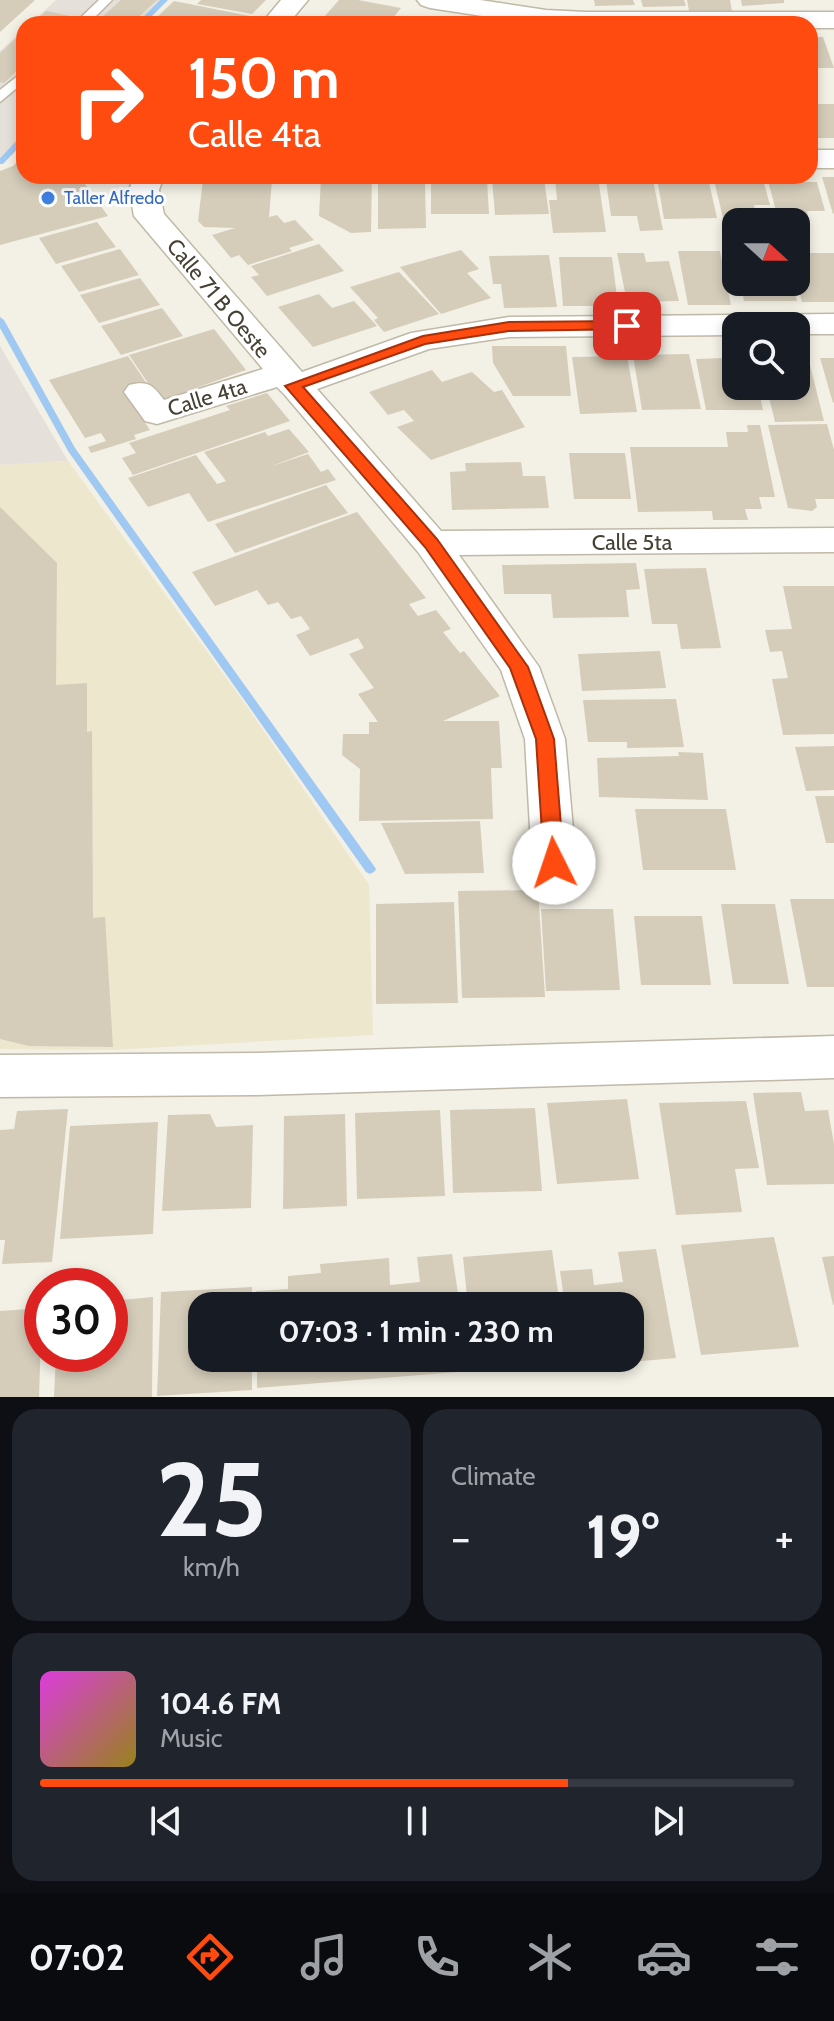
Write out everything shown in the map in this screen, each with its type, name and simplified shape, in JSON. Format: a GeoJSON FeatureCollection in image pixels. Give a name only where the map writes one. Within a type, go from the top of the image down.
{"type":"FeatureCollection","features":[{"type":"Feature","properties":{"kind":"street"},"geometry":{"type":"LineString","coordinates":[[281,16],[295,0]]}},
{"type":"Feature","properties":{"kind":"street"},"geometry":{"type":"LineString","coordinates":[[430,0],[544,16]]}},
{"type":"Feature","properties":{"kind":"street","name":"Calle 71 B Oeste"},"geometry":{"type":"LineString","coordinates":[[146,184],[144,190],[149,216],[431,543],[519,667],[545,739],[554,863]]}},
{"type":"Feature","properties":{"kind":"street","name":"Calle 4ta"},"geometry":{"type":"LineString","coordinates":[[141,392],[157,413],[288,380],[423,340],[509,327],[834,324]]}},
{"type":"Feature","properties":{"kind":"street","name":"Calle 5ta"},"geometry":{"type":"LineString","coordinates":[[431,543],[834,540]]}},
{"type":"Feature","properties":{"kind":"street"},"geometry":{"type":"LineString","coordinates":[[0,1076],[227,1075],[834,1057]]}},
{"type":"Feature","properties":{"kind":"lane"},"geometry":{"type":"LineString","coordinates":[[89,16],[106,0]]}},
{"type":"Feature","properties":{"kind":"lane"},"geometry":{"type":"LineString","coordinates":[[0,98],[16,83]]}},
{"type":"Feature","properties":{"kind":"shaded area"},"geometry":{"type":"Polygon","coordinates":[[[56,0],[160,0],[144,16],[39,16],[56,0]]]}},
{"type":"Feature","properties":{"kind":"shaded area"},"geometry":{"type":"Polygon","coordinates":[[[16,36],[16,142],[0,157],[0,51],[16,36]]]}},
{"type":"Feature","properties":{"kind":"shaded area"},"geometry":{"type":"Polygon","coordinates":[[[0,346],[68,461],[0,465],[0,346]]]}},
{"type":"Feature","properties":{"kind":"shaded area"},"geometry":{"type":"Polygon","coordinates":[[[68,461],[248,708],[369,885],[373,1035],[112,1050],[0,1049],[0,465],[68,461]]]}},
{"type":"Feature","properties":{"kind":"building"},"geometry":{"type":"Polygon","coordinates":[[[0,0],[35,0],[16,16],[0,32],[0,0]]]}},
{"type":"Feature","properties":{"kind":"building"},"geometry":{"type":"Polygon","coordinates":[[[121,0],[157,0],[140,16],[103,16],[121,0]]]}},
{"type":"Feature","properties":{"kind":"building"},"geometry":{"type":"Polygon","coordinates":[[[201,0],[266,0],[252,14],[197,4],[201,0]]]}},
{"type":"Feature","properties":{"kind":"building"},"geometry":{"type":"Polygon","coordinates":[[[339,0],[358,0],[401,8],[394,16],[325,16],[339,0]]]}},
{"type":"Feature","properties":{"kind":"building"},"geometry":{"type":"Polygon","coordinates":[[[594,0],[633,0],[635,5],[595,6],[594,0]]]}},
{"type":"Feature","properties":{"kind":"building"},"geometry":{"type":"Polygon","coordinates":[[[641,0],[684,0],[686,6],[643,7],[641,0]]]}},
{"type":"Feature","properties":{"kind":"building"},"geometry":{"type":"Polygon","coordinates":[[[687,0],[730,0],[732,11],[689,11],[687,0]]]}},
{"type":"Feature","properties":{"kind":"building"},"geometry":{"type":"Polygon","coordinates":[[[741,0],[784,0],[784,3],[742,6],[741,0]]]}},
{"type":"Feature","properties":{"kind":"building"},"geometry":{"type":"Polygon","coordinates":[[[174,1],[250,16],[158,16],[174,1]]]}},
{"type":"Feature","properties":{"kind":"building"},"geometry":{"type":"Polygon","coordinates":[[[46,11],[70,16],[41,16],[46,11]]]}},
{"type":"Feature","properties":{"kind":"building"},"geometry":{"type":"Polygon","coordinates":[[[818,37],[823,37],[834,68],[818,68],[818,37]]]}},
{"type":"Feature","properties":{"kind":"building"},"geometry":{"type":"Polygon","coordinates":[[[16,38],[16,72],[4,83],[0,82],[0,53],[16,38]]]}},
{"type":"Feature","properties":{"kind":"building"},"geometry":{"type":"Polygon","coordinates":[[[818,104],[834,104],[834,138],[818,138],[818,104]]]}},
{"type":"Feature","properties":{"kind":"building","name":"Taller Alfredo"},"geometry":{"type":"Polygon","coordinates":[[[16,163],[16,184],[85,184],[108,216],[0,245],[0,171],[16,163]]]}},
{"type":"Feature","properties":{"kind":"building"},"geometry":{"type":"Polygon","coordinates":[[[822,177],[834,177],[833,214],[822,177]]]}},
{"type":"Feature","properties":{"kind":"building"},"geometry":{"type":"Polygon","coordinates":[[[203,184],[272,184],[269,217],[277,215],[284,223],[295,220],[314,240],[289,248],[292,251],[248,265],[239,255],[231,258],[212,235],[235,228],[204,227],[198,221],[203,184]]]}},
{"type":"Feature","properties":{"kind":"building"},"geometry":{"type":"Polygon","coordinates":[[[321,184],[372,184],[371,232],[351,233],[319,216],[321,184]]]}},
{"type":"Feature","properties":{"kind":"building"},"geometry":{"type":"Polygon","coordinates":[[[378,184],[425,184],[426,228],[378,229],[378,184]]]}},
{"type":"Feature","properties":{"kind":"building"},"geometry":{"type":"Polygon","coordinates":[[[431,184],[487,184],[489,214],[431,214],[431,184]]]}},
{"type":"Feature","properties":{"kind":"building"},"geometry":{"type":"Polygon","coordinates":[[[492,184],[545,184],[549,214],[495,215],[492,184]]]}},
{"type":"Feature","properties":{"kind":"building"},"geometry":{"type":"Polygon","coordinates":[[[555,184],[599,184],[606,232],[553,233],[549,200],[557,200],[555,184]]]}},
{"type":"Feature","properties":{"kind":"building"},"geometry":{"type":"Polygon","coordinates":[[[606,184],[654,184],[663,230],[640,231],[637,216],[611,216],[606,184]]]}},
{"type":"Feature","properties":{"kind":"building"},"geometry":{"type":"Polygon","coordinates":[[[658,184],[709,184],[717,218],[664,219],[658,184]]]}},
{"type":"Feature","properties":{"kind":"building"},"geometry":{"type":"Polygon","coordinates":[[[715,184],[764,184],[770,205],[754,205],[755,208],[722,208],[722,214],[715,184]]]}},
{"type":"Feature","properties":{"kind":"building"},"geometry":{"type":"Polygon","coordinates":[[[769,184],[818,184],[825,211],[775,208],[769,184]]]}},
{"type":"Feature","properties":{"kind":"building"},"geometry":{"type":"Polygon","coordinates":[[[97,222],[116,247],[56,264],[39,238],[97,222]]]}},
{"type":"Feature","properties":{"kind":"building"},"geometry":{"type":"Polygon","coordinates":[[[319,244],[344,271],[267,296],[251,277],[259,275],[251,266],[319,244]]]}},
{"type":"Feature","properties":{"kind":"building"},"geometry":{"type":"Polygon","coordinates":[[[120,249],[139,275],[79,292],[61,266],[120,249]]]}},
{"type":"Feature","properties":{"kind":"building"},"geometry":{"type":"Polygon","coordinates":[[[461,250],[479,269],[467,273],[491,298],[441,314],[400,267],[461,250]]]}},
{"type":"Feature","properties":{"kind":"building"},"geometry":{"type":"Polygon","coordinates":[[[678,251],[720,251],[722,296],[729,296],[731,305],[688,305],[678,251]]]}},
{"type":"Feature","properties":{"kind":"building"},"geometry":{"type":"Polygon","coordinates":[[[617,253],[644,253],[646,262],[669,261],[679,301],[627,302],[617,253]]]}},
{"type":"Feature","properties":{"kind":"building"},"geometry":{"type":"Polygon","coordinates":[[[810,253],[834,253],[834,302],[802,302],[800,296],[810,296],[810,253]]]}},
{"type":"Feature","properties":{"kind":"building"},"geometry":{"type":"Polygon","coordinates":[[[549,255],[557,307],[504,308],[501,284],[493,284],[489,256],[549,255]]]}},
{"type":"Feature","properties":{"kind":"building"},"geometry":{"type":"Polygon","coordinates":[[[559,257],[612,257],[618,306],[563,306],[559,257]]]}},
{"type":"Feature","properties":{"kind":"building"},"geometry":{"type":"Polygon","coordinates":[[[399,272],[439,314],[384,332],[374,320],[378,318],[350,287],[399,272]]]}},
{"type":"Feature","properties":{"kind":"building"},"geometry":{"type":"Polygon","coordinates":[[[140,278],[160,305],[99,323],[80,295],[140,278]]]}},
{"type":"Feature","properties":{"kind":"building"},"geometry":{"type":"Polygon","coordinates":[[[319,294],[332,308],[354,301],[377,326],[313,347],[278,307],[319,294]]]}},
{"type":"Feature","properties":{"kind":"building"},"geometry":{"type":"Polygon","coordinates":[[[743,296],[796,296],[797,301],[744,301],[743,296]]]}},
{"type":"Feature","properties":{"kind":"building"},"geometry":{"type":"Polygon","coordinates":[[[162,308],[183,336],[121,355],[101,326],[162,308]]]}},
{"type":"Feature","properties":{"kind":"building"},"geometry":{"type":"Polygon","coordinates":[[[214,329],[246,370],[160,401],[129,355],[214,329]]]}},
{"type":"Feature","properties":{"kind":"building"},"geometry":{"type":"Polygon","coordinates":[[[492,346],[566,346],[571,396],[513,396],[493,363],[492,346]]]}},
{"type":"Feature","properties":{"kind":"building"},"geometry":{"type":"Polygon","coordinates":[[[689,354],[701,409],[642,410],[633,355],[689,354]]]}},
{"type":"Feature","properties":{"kind":"building"},"geometry":{"type":"Polygon","coordinates":[[[128,356],[147,384],[124,391],[150,430],[134,435],[136,439],[91,453],[88,447],[106,441],[101,433],[85,438],[49,380],[128,356]]]}},
{"type":"Feature","properties":{"kind":"building"},"geometry":{"type":"Polygon","coordinates":[[[627,356],[637,412],[580,414],[572,357],[627,356]]]}},
{"type":"Feature","properties":{"kind":"building"},"geometry":{"type":"Polygon","coordinates":[[[722,358],[722,400],[761,400],[763,410],[706,410],[696,359],[722,358]]]}},
{"type":"Feature","properties":{"kind":"building"},"geometry":{"type":"Polygon","coordinates":[[[820,358],[834,358],[833,403],[820,358]]]}},
{"type":"Feature","properties":{"kind":"building"},"geometry":{"type":"Polygon","coordinates":[[[810,365],[824,421],[775,422],[770,400],[810,400],[810,365]]]}},
{"type":"Feature","properties":{"kind":"building"},"geometry":{"type":"Polygon","coordinates":[[[432,370],[442,382],[472,372],[494,392],[502,390],[525,427],[431,460],[397,427],[414,421],[404,410],[388,415],[369,392],[432,370]]]}},
{"type":"Feature","properties":{"kind":"building"},"geometry":{"type":"Polygon","coordinates":[[[267,393],[290,421],[133,475],[122,458],[136,453],[129,443],[230,410],[226,406],[267,393]]]}},
{"type":"Feature","properties":{"kind":"building"},"geometry":{"type":"Polygon","coordinates":[[[827,424],[834,450],[834,499],[815,499],[817,507],[812,511],[788,508],[768,425],[827,424]]]}},
{"type":"Feature","properties":{"kind":"building"},"geometry":{"type":"Polygon","coordinates":[[[747,425],[760,425],[775,497],[759,497],[762,509],[745,509],[748,520],[713,520],[712,511],[638,512],[630,447],[728,447],[726,432],[748,432],[747,425]]]}},
{"type":"Feature","properties":{"kind":"building"},"geometry":{"type":"Polygon","coordinates":[[[289,429],[309,452],[269,467],[308,454],[321,472],[328,469],[336,480],[208,522],[189,493],[148,507],[128,478],[196,455],[217,484],[226,481],[204,452],[265,432],[268,436],[289,429]]]}},
{"type":"Feature","properties":{"kind":"building"},"geometry":{"type":"Polygon","coordinates":[[[569,453],[625,453],[631,499],[574,499],[569,453]]]}},
{"type":"Feature","properties":{"kind":"building"},"geometry":{"type":"Polygon","coordinates":[[[521,462],[523,476],[545,476],[549,508],[452,510],[450,472],[466,471],[465,463],[521,462]]]}},
{"type":"Feature","properties":{"kind":"building"},"geometry":{"type":"Polygon","coordinates":[[[326,485],[348,513],[235,553],[215,524],[326,485]]]}},
{"type":"Feature","properties":{"kind":"building"},"geometry":{"type":"Polygon","coordinates":[[[0,507],[57,563],[56,685],[87,683],[87,732],[92,731],[93,918],[105,917],[113,1047],[29,1046],[0,1039],[0,507]]]}},
{"type":"Feature","properties":{"kind":"building"},"geometry":{"type":"Polygon","coordinates":[[[357,512],[426,598],[409,604],[418,616],[436,610],[451,629],[443,632],[460,653],[464,651],[500,696],[443,721],[499,721],[502,768],[491,768],[493,819],[359,821],[360,769],[342,755],[343,734],[369,734],[369,722],[378,722],[358,694],[374,688],[349,654],[364,648],[358,638],[310,656],[296,635],[310,629],[301,616],[291,619],[278,602],[268,605],[257,590],[215,606],[192,572],[357,512]]]}},
{"type":"Feature","properties":{"kind":"building"},"geometry":{"type":"Polygon","coordinates":[[[636,563],[640,589],[626,590],[629,617],[553,618],[551,594],[504,594],[502,565],[636,563]]]}},
{"type":"Feature","properties":{"kind":"building"},"geometry":{"type":"Polygon","coordinates":[[[706,568],[721,648],[681,649],[677,624],[652,624],[644,569],[706,568]]]}},
{"type":"Feature","properties":{"kind":"building"},"geometry":{"type":"Polygon","coordinates":[[[783,586],[834,586],[834,734],[783,735],[772,679],[788,678],[782,651],[770,652],[765,630],[792,629],[783,586]]]}},
{"type":"Feature","properties":{"kind":"building"},"geometry":{"type":"Polygon","coordinates":[[[660,651],[666,688],[582,691],[578,654],[660,651]]]}},
{"type":"Feature","properties":{"kind":"building"},"geometry":{"type":"Polygon","coordinates":[[[676,699],[684,747],[627,748],[627,742],[588,742],[583,700],[676,699]]]}},
{"type":"Feature","properties":{"kind":"building"},"geometry":{"type":"Polygon","coordinates":[[[834,746],[834,790],[806,791],[795,747],[834,746]]]}},
{"type":"Feature","properties":{"kind":"building"},"geometry":{"type":"Polygon","coordinates":[[[678,752],[703,753],[708,800],[599,797],[597,758],[679,756],[678,752]]]}},
{"type":"Feature","properties":{"kind":"building"},"geometry":{"type":"Polygon","coordinates":[[[815,796],[834,796],[834,843],[826,843],[815,796]]]}},
{"type":"Feature","properties":{"kind":"building"},"geometry":{"type":"Polygon","coordinates":[[[635,809],[726,809],[736,870],[643,870],[635,809]]]}},
{"type":"Feature","properties":{"kind":"building"},"geometry":{"type":"Polygon","coordinates":[[[480,821],[484,873],[405,874],[381,823],[480,821]]]}},
{"type":"Feature","properties":{"kind":"building"},"geometry":{"type":"Polygon","coordinates":[[[538,890],[545,997],[462,998],[458,891],[538,890]]]}},
{"type":"Feature","properties":{"kind":"building"},"geometry":{"type":"Polygon","coordinates":[[[790,899],[834,899],[834,987],[807,987],[790,899]]]}},
{"type":"Feature","properties":{"kind":"building"},"geometry":{"type":"Polygon","coordinates":[[[454,902],[458,1003],[376,1004],[376,904],[454,902]]]}},
{"type":"Feature","properties":{"kind":"building"},"geometry":{"type":"Polygon","coordinates":[[[721,904],[775,904],[789,984],[733,984],[721,904]]]}},
{"type":"Feature","properties":{"kind":"building"},"geometry":{"type":"Polygon","coordinates":[[[541,909],[613,909],[620,990],[546,991],[541,909]]]}},
{"type":"Feature","properties":{"kind":"building"},"geometry":{"type":"Polygon","coordinates":[[[634,916],[702,916],[711,985],[641,985],[634,916]]]}},
{"type":"Feature","properties":{"kind":"building"},"geometry":{"type":"Polygon","coordinates":[[[801,1092],[805,1111],[828,1110],[834,1144],[834,1184],[767,1185],[753,1093],[801,1092]]]}},
{"type":"Feature","properties":{"kind":"building"},"geometry":{"type":"Polygon","coordinates":[[[627,1099],[639,1179],[557,1184],[547,1103],[627,1099]]]}},
{"type":"Feature","properties":{"kind":"building"},"geometry":{"type":"Polygon","coordinates":[[[746,1101],[759,1168],[735,1169],[742,1212],[676,1215],[659,1103],[746,1101]]]}},
{"type":"Feature","properties":{"kind":"building"},"geometry":{"type":"Polygon","coordinates":[[[535,1108],[542,1191],[453,1193],[450,1110],[535,1108]]]}},
{"type":"Feature","properties":{"kind":"building"},"geometry":{"type":"Polygon","coordinates":[[[68,1109],[52,1262],[2,1264],[5,1240],[0,1240],[0,1130],[14,1129],[17,1111],[68,1109]]]}},
{"type":"Feature","properties":{"kind":"building"},"geometry":{"type":"Polygon","coordinates":[[[440,1110],[445,1196],[357,1199],[355,1113],[440,1110]]]}},
{"type":"Feature","properties":{"kind":"building"},"geometry":{"type":"Polygon","coordinates":[[[210,1114],[216,1127],[253,1125],[251,1208],[162,1211],[168,1115],[210,1114]]]}},
{"type":"Feature","properties":{"kind":"building"},"geometry":{"type":"Polygon","coordinates":[[[345,1114],[347,1206],[283,1209],[284,1116],[345,1114]]]}},
{"type":"Feature","properties":{"kind":"building"},"geometry":{"type":"Polygon","coordinates":[[[158,1122],[153,1234],[60,1239],[70,1126],[158,1122]]]}},
{"type":"Feature","properties":{"kind":"building"},"geometry":{"type":"Polygon","coordinates":[[[774,1237],[799,1347],[701,1355],[681,1245],[774,1237]]]}},
{"type":"Feature","properties":{"kind":"building"},"geometry":{"type":"Polygon","coordinates":[[[656,1249],[676,1358],[644,1361],[644,1292],[563,1292],[560,1271],[592,1269],[594,1285],[623,1282],[618,1252],[656,1249]]]}},
{"type":"Feature","properties":{"kind":"building"},"geometry":{"type":"Polygon","coordinates":[[[552,1250],[558,1292],[467,1292],[463,1257],[552,1250]]]}},
{"type":"Feature","properties":{"kind":"building"},"geometry":{"type":"Polygon","coordinates":[[[452,1254],[458,1292],[256,1292],[288,1289],[288,1276],[321,1273],[320,1264],[389,1258],[390,1285],[420,1282],[417,1257],[452,1254]]]}},
{"type":"Feature","properties":{"kind":"building"},"geometry":{"type":"Polygon","coordinates":[[[834,1256],[834,1304],[833,1305],[822,1257],[834,1256]]]}},
{"type":"Feature","properties":{"kind":"building"},"geometry":{"type":"Polygon","coordinates":[[[252,1287],[252,1292],[188,1292],[188,1372],[252,1372],[252,1390],[157,1396],[161,1292],[252,1287]]]}},
{"type":"Feature","properties":{"kind":"building"},"geometry":{"type":"Polygon","coordinates":[[[153,1297],[152,1397],[54,1397],[55,1372],[128,1372],[128,1299],[153,1297]]]}},
{"type":"Feature","properties":{"kind":"building"},"geometry":{"type":"Polygon","coordinates":[[[24,1309],[24,1372],[40,1372],[39,1397],[0,1397],[0,1311],[24,1309]]]}},
{"type":"Feature","properties":{"kind":"building"},"geometry":{"type":"Polygon","coordinates":[[[257,1372],[457,1372],[257,1388],[257,1372]]]}},
{"type":"Feature","properties":{"kind":"waterway"},"geometry":{"type":"LineString","coordinates":[[148,16],[164,0]]}},
{"type":"Feature","properties":{"kind":"waterway"},"geometry":{"type":"LineString","coordinates":[[0,162],[16,146]]}},
{"type":"Feature","properties":{"kind":"waterway"},"geometry":{"type":"LineString","coordinates":[[0,320],[71,449],[370,869]]}},
{"type":"Feature","properties":{"kind":"place","name":"Taller Alfredo"},"geometry":{"type":"Point","coordinates":[48,198]}},
{"type":"Feature","properties":{"kind":"route"},"geometry":{"type":"LineString","coordinates":[[554,863],[545,739],[519,667],[431,543],[293,386],[423,340],[509,327],[627,326]]}}]}
